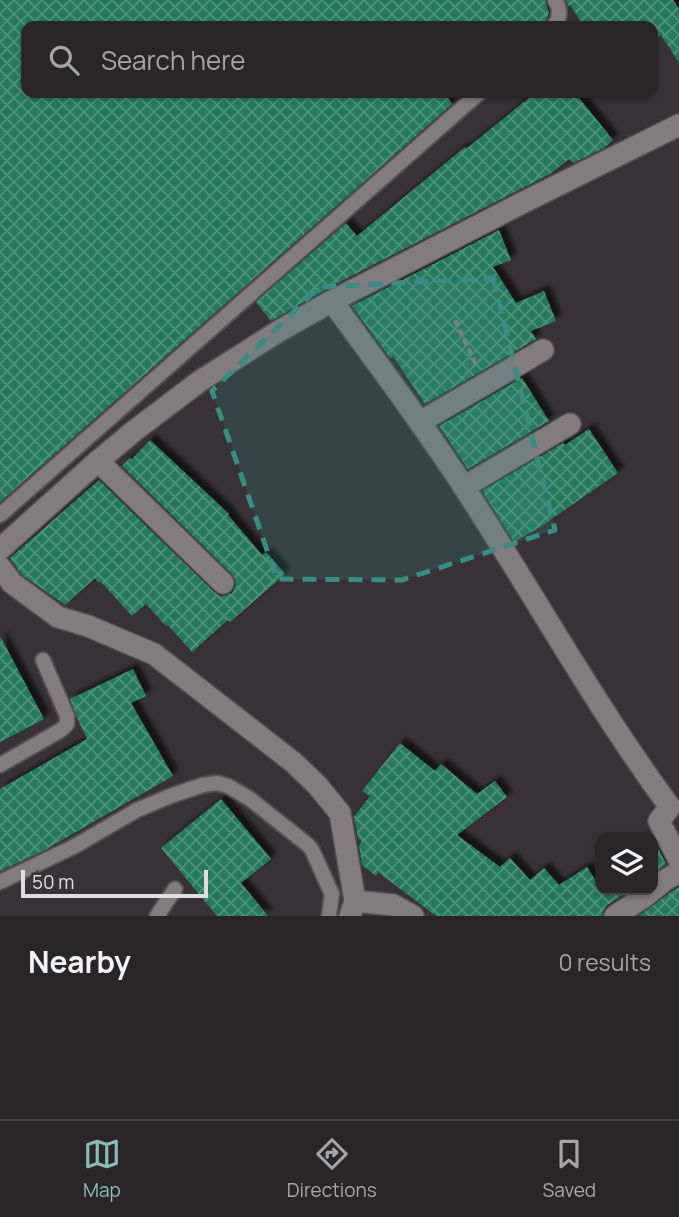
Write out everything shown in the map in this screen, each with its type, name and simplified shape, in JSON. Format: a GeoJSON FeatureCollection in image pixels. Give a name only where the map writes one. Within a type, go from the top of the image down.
{"type":"FeatureCollection","features":[{"type":"Feature","properties":{"kind":"street"},"geometry":{"type":"LineString","coordinates":[[0,549],[97,461],[200,381],[279,331],[331,301],[679,125]]}},
{"type":"Feature","properties":{"kind":"street"},"geometry":{"type":"LineString","coordinates":[[331,301],[464,487],[563,645],[670,807],[659,821],[679,860]]}},
{"type":"Feature","properties":{"kind":"street"},"geometry":{"type":"LineString","coordinates":[[420,422],[543,350]]}},
{"type":"Feature","properties":{"kind":"street"},"geometry":{"type":"LineString","coordinates":[[464,487],[570,424]]}},
{"type":"Feature","properties":{"kind":"street"},"geometry":{"type":"LineString","coordinates":[[97,461],[222,583]]}},
{"type":"Feature","properties":{"kind":"street"},"geometry":{"type":"LineString","coordinates":[[0,567],[12,583],[58,617],[88,626],[154,654],[293,762],[340,813],[352,908],[393,905],[413,916]]}},
{"type":"Feature","properties":{"kind":"street"},"geometry":{"type":"LineString","coordinates":[[615,916],[679,872]]}},
{"type":"Feature","properties":{"kind":"lane"},"geometry":{"type":"LineString","coordinates":[[555,0],[559,12],[557,21]]}},
{"type":"Feature","properties":{"kind":"lane"},"geometry":{"type":"LineString","coordinates":[[0,515],[473,98]]}},
{"type":"Feature","properties":{"kind":"lane"},"geometry":{"type":"LineString","coordinates":[[0,765],[61,730],[67,723],[68,716],[43,660]]}},
{"type":"Feature","properties":{"kind":"lane"},"geometry":{"type":"LineString","coordinates":[[0,882],[75,846],[137,810],[179,792],[217,783],[250,799],[308,845],[332,894],[329,916]]}},
{"type":"Feature","properties":{"kind":"lane"},"geometry":{"type":"LineString","coordinates":[[157,916],[175,889]]}},
{"type":"Feature","properties":{"kind":"path"},"geometry":{"type":"LineString","coordinates":[[455,320],[485,384]]}},
{"type":"Feature","properties":{"kind":"highlighted area"},"geometry":{"type":"Polygon","coordinates":[[[493,278],[555,530],[402,580],[277,579],[212,391],[319,287],[493,278]]]}},
{"type":"Feature","properties":{"kind":"building"},"geometry":{"type":"Polygon","coordinates":[[[0,0],[545,0],[549,13],[546,21],[21,21],[21,98],[448,98],[452,104],[0,502],[0,0]]]}},
{"type":"Feature","properties":{"kind":"building"},"geometry":{"type":"Polygon","coordinates":[[[566,0],[673,0],[679,9],[679,63],[661,35],[658,37],[658,21],[581,21],[570,5],[568,6],[566,0]]]}},
{"type":"Feature","properties":{"kind":"building"},"geometry":{"type":"Polygon","coordinates":[[[529,98],[579,98],[613,140],[604,148],[573,163],[569,159],[550,174],[326,289],[271,321],[256,302],[346,223],[357,236],[465,147],[466,149],[529,98]]]}},
{"type":"Feature","properties":{"kind":"building"},"geometry":{"type":"Polygon","coordinates":[[[499,230],[511,260],[493,267],[516,303],[544,291],[556,321],[531,331],[536,339],[425,404],[393,356],[390,358],[352,306],[499,230]]]}},
{"type":"Feature","properties":{"kind":"building"},"geometry":{"type":"Polygon","coordinates":[[[522,378],[549,421],[468,469],[439,426],[522,378]]]}},
{"type":"Feature","properties":{"kind":"building"},"geometry":{"type":"Polygon","coordinates":[[[589,429],[618,473],[514,542],[482,491],[589,429]]]}},
{"type":"Feature","properties":{"kind":"building"},"geometry":{"type":"Polygon","coordinates":[[[150,440],[229,514],[262,555],[266,552],[285,574],[192,652],[146,604],[132,616],[95,578],[65,605],[21,574],[10,558],[99,480],[214,592],[220,596],[232,593],[236,586],[232,574],[122,466],[150,440]]]}},
{"type":"Feature","properties":{"kind":"building"},"geometry":{"type":"Polygon","coordinates":[[[0,636],[44,719],[0,742],[0,636]]]}},
{"type":"Feature","properties":{"kind":"building"},"geometry":{"type":"Polygon","coordinates":[[[133,669],[146,696],[131,703],[173,776],[43,851],[0,871],[0,789],[87,739],[70,699],[133,669]]]}},
{"type":"Feature","properties":{"kind":"building"},"geometry":{"type":"Polygon","coordinates":[[[400,743],[435,771],[441,764],[477,794],[495,781],[507,797],[457,835],[500,867],[510,858],[530,880],[544,868],[559,885],[587,867],[595,879],[595,895],[623,895],[607,905],[602,916],[436,916],[378,872],[376,876],[362,865],[359,846],[362,842],[358,838],[354,817],[370,796],[362,791],[400,743]]]}},
{"type":"Feature","properties":{"kind":"building"},"geometry":{"type":"Polygon","coordinates":[[[221,799],[271,859],[241,883],[268,916],[217,916],[161,848],[221,799]]]}},
{"type":"Feature","properties":{"kind":"building"},"geometry":{"type":"Polygon","coordinates":[[[658,848],[666,864],[658,870],[658,848]]]}},
{"type":"Feature","properties":{"kind":"building"},"geometry":{"type":"Polygon","coordinates":[[[679,887],[679,916],[639,916],[672,891],[679,887]]]}}]}
